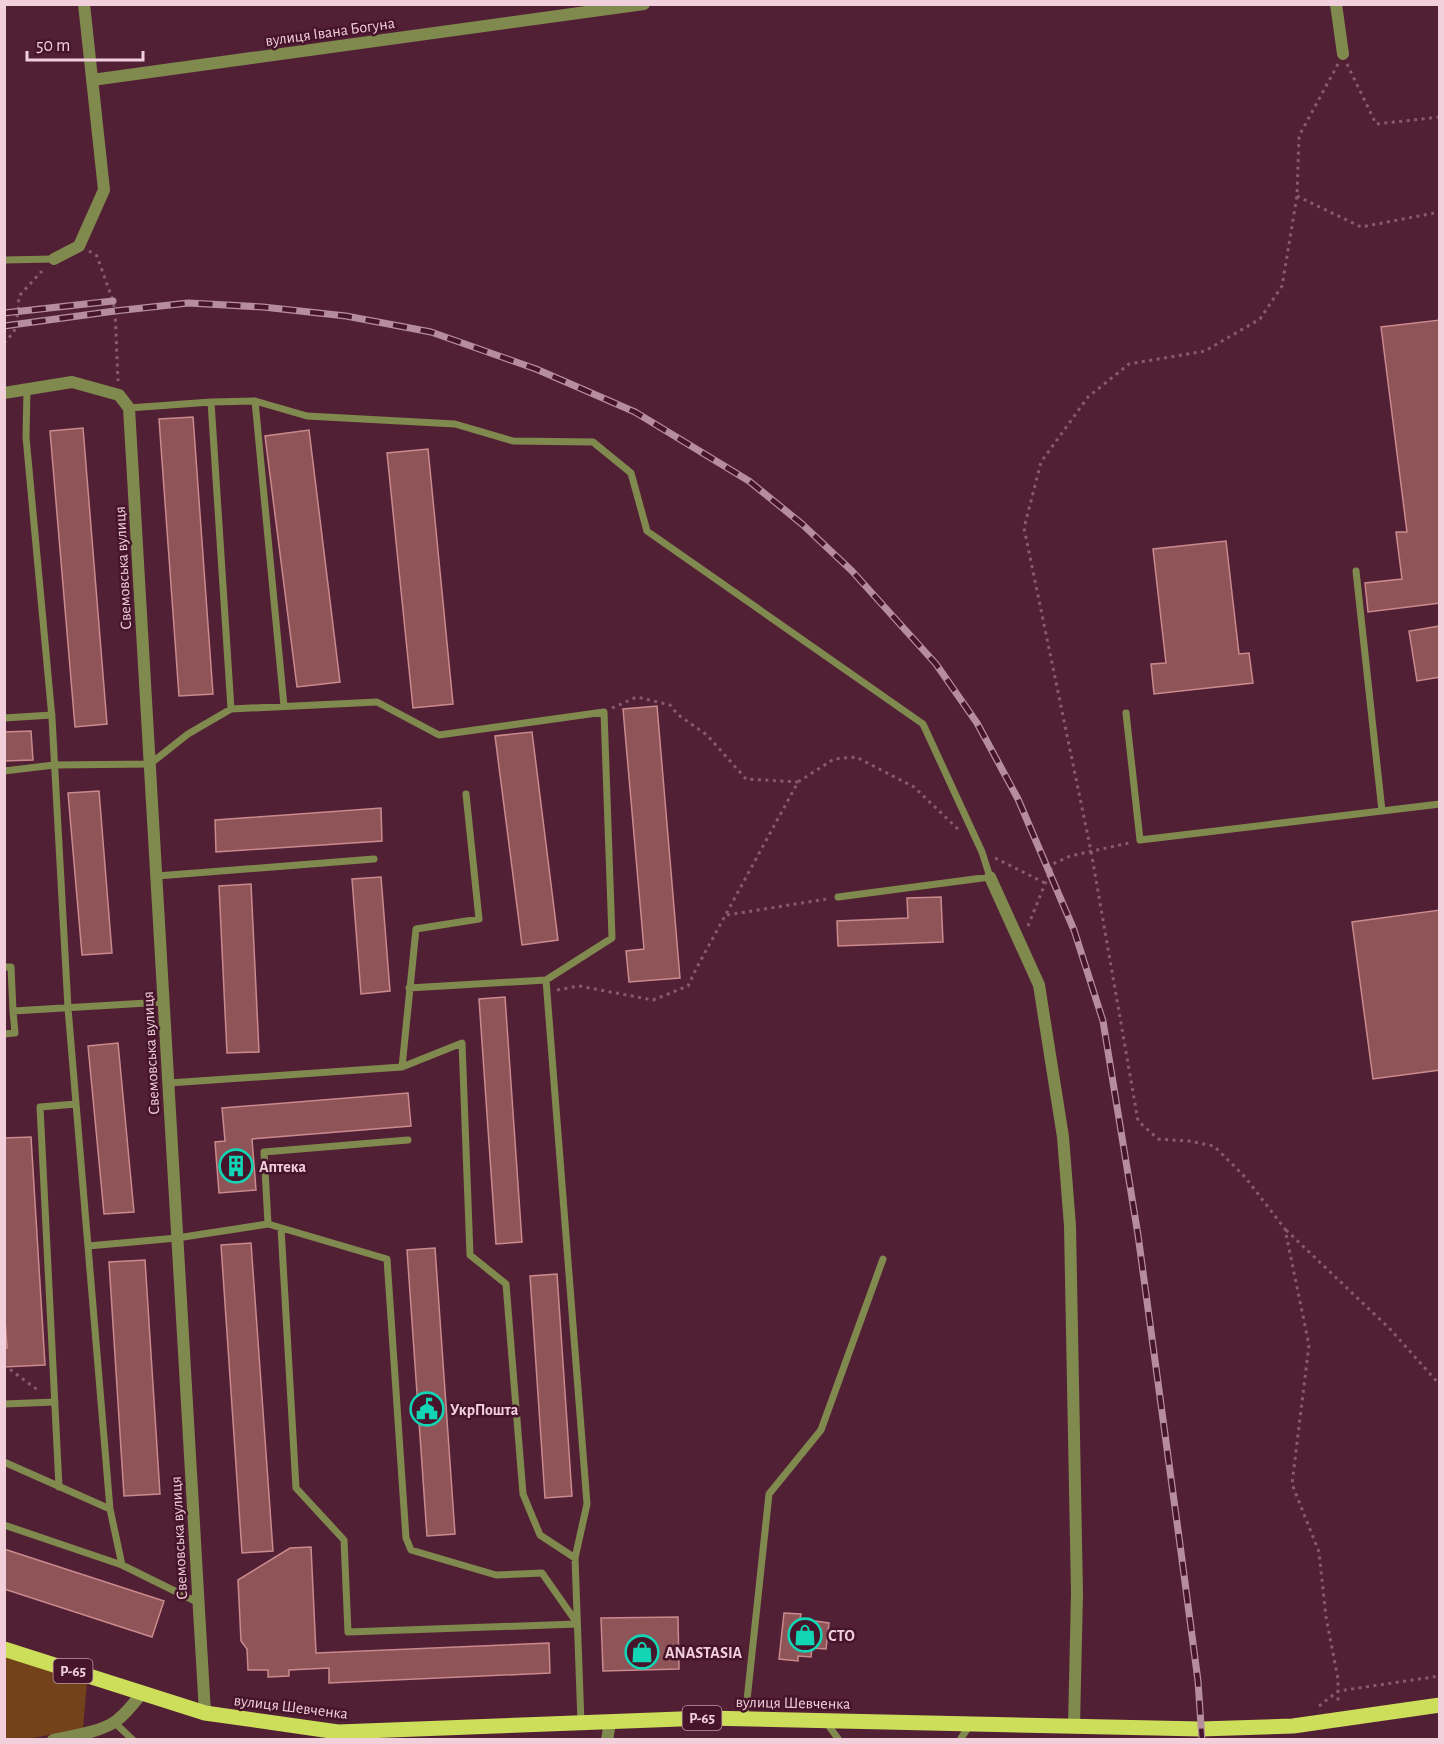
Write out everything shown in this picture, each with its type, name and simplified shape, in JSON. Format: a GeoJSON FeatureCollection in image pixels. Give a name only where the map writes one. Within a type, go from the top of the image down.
{"type":"FeatureCollection","features":[{"type":"Feature","properties":{"kind":"main road","name":"Р-65"},"geometry":{"type":"LineString","coordinates":[[4,1649],[205,1713]]}},
{"type":"Feature","properties":{"kind":"main road","name":"Р-65"},"geometry":{"type":"LineString","coordinates":[[1293,1726],[1440,1705]]}},
{"type":"Feature","properties":{"kind":"main road","name":"вулиця Шевченка"},"geometry":{"type":"LineString","coordinates":[[205,1713],[311,1734],[706,1718],[1201,1729],[1293,1726]]}},
{"type":"Feature","properties":{"kind":"street"},"geometry":{"type":"LineString","coordinates":[[54,259],[79,246],[104,190],[84,4]]}},
{"type":"Feature","properties":{"kind":"street","name":"вулиця Івана Богуна"},"geometry":{"type":"LineString","coordinates":[[92,80],[644,4]]}},
{"type":"Feature","properties":{"kind":"street"},"geometry":{"type":"LineString","coordinates":[[1336,4],[1343,54]]}},
{"type":"Feature","properties":{"kind":"street"},"geometry":{"type":"LineString","coordinates":[[4,393],[72,382],[119,395],[129,408]]}},
{"type":"Feature","properties":{"kind":"street","name":"Свемовська вулиця"},"geometry":{"type":"LineString","coordinates":[[129,408],[205,1713]]}},
{"type":"Feature","properties":{"kind":"street"},"geometry":{"type":"LineString","coordinates":[[990,878],[1039,985],[1063,1137],[1070,1226],[1077,1593],[1074,1726]]}},
{"type":"Feature","properties":{"kind":"street"},"geometry":{"type":"LineString","coordinates":[[53,1740],[82,1734],[115,1723],[142,1693]]}},
{"type":"Feature","properties":{"kind":"street"},"geometry":{"type":"LineString","coordinates":[[607,1740],[610,1722]]}},
{"type":"Feature","properties":{"kind":"lane"},"geometry":{"type":"LineString","coordinates":[[4,260],[54,259]]}},
{"type":"Feature","properties":{"kind":"lane"},"geometry":{"type":"LineString","coordinates":[[27,390],[26,437],[52,715],[68,1008],[110,1509],[122,1565]]}},
{"type":"Feature","properties":{"kind":"lane"},"geometry":{"type":"LineString","coordinates":[[129,408],[255,400],[307,416],[455,424],[513,441],[593,442],[631,473],[647,531],[923,724],[982,852],[990,878],[838,897]]}},
{"type":"Feature","properties":{"kind":"lane"},"geometry":{"type":"LineString","coordinates":[[255,400],[284,706]]}},
{"type":"Feature","properties":{"kind":"lane"},"geometry":{"type":"LineString","coordinates":[[211,402],[231,709]]}},
{"type":"Feature","properties":{"kind":"lane"},"geometry":{"type":"LineString","coordinates":[[1356,571],[1382,811]]}},
{"type":"Feature","properties":{"kind":"lane"},"geometry":{"type":"LineString","coordinates":[[4,771],[54,765],[150,764],[188,734],[231,709],[377,702],[439,735],[604,712],[612,938],[546,980],[409,988]]}},
{"type":"Feature","properties":{"kind":"lane"},"geometry":{"type":"LineString","coordinates":[[1126,712],[1140,840],[1440,804]]}},
{"type":"Feature","properties":{"kind":"lane"},"geometry":{"type":"LineString","coordinates":[[4,718],[52,715]]}},
{"type":"Feature","properties":{"kind":"lane"},"geometry":{"type":"LineString","coordinates":[[402,1067],[416,929],[479,919],[466,794]]}},
{"type":"Feature","properties":{"kind":"lane"},"geometry":{"type":"LineString","coordinates":[[156,876],[374,860]]}},
{"type":"Feature","properties":{"kind":"lane"},"geometry":{"type":"LineString","coordinates":[[4,967],[11,967],[15,1033],[4,1034]]}},
{"type":"Feature","properties":{"kind":"lane"},"geometry":{"type":"LineString","coordinates":[[546,980],[587,1504],[575,1558],[581,1723]]}},
{"type":"Feature","properties":{"kind":"lane"},"geometry":{"type":"LineString","coordinates":[[13,1011],[164,1002]]}},
{"type":"Feature","properties":{"kind":"lane"},"geometry":{"type":"LineString","coordinates":[[168,1083],[402,1067],[462,1043],[470,1255],[506,1284],[523,1494],[540,1535],[575,1558]]}},
{"type":"Feature","properties":{"kind":"lane"},"geometry":{"type":"LineString","coordinates":[[59,1486],[40,1107],[76,1104]]}},
{"type":"Feature","properties":{"kind":"lane"},"geometry":{"type":"LineString","coordinates":[[268,1224],[264,1152],[408,1140]]}},
{"type":"Feature","properties":{"kind":"lane"},"geometry":{"type":"LineString","coordinates":[[88,1246],[177,1238],[268,1224],[387,1259],[406,1538],[411,1550],[496,1575],[542,1573],[577,1624]]}},
{"type":"Feature","properties":{"kind":"lane"},"geometry":{"type":"LineString","coordinates":[[280,1228],[296,1488],[344,1540],[348,1632],[577,1624]]}},
{"type":"Feature","properties":{"kind":"lane"},"geometry":{"type":"LineString","coordinates":[[746,1719],[769,1494],[821,1430],[883,1259]]}},
{"type":"Feature","properties":{"kind":"lane"},"geometry":{"type":"LineString","coordinates":[[4,1404],[55,1402]]}},
{"type":"Feature","properties":{"kind":"lane"},"geometry":{"type":"LineString","coordinates":[[4,1462],[110,1509]]}},
{"type":"Feature","properties":{"kind":"lane"},"geometry":{"type":"LineString","coordinates":[[4,1526],[122,1565],[199,1603]]}},
{"type":"Feature","properties":{"kind":"lane"},"geometry":{"type":"LineString","coordinates":[[825,1721],[839,1740]]}},
{"type":"Feature","properties":{"kind":"lane"},"geometry":{"type":"LineString","coordinates":[[115,1723],[133,1740]]}},
{"type":"Feature","properties":{"kind":"lane"},"geometry":{"type":"LineString","coordinates":[[960,1740],[971,1724]]}},
{"type":"Feature","properties":{"kind":"path"},"geometry":{"type":"LineString","coordinates":[[1343,54],[1376,124],[1440,117]]}},
{"type":"Feature","properties":{"kind":"path"},"geometry":{"type":"LineString","coordinates":[[1343,54],[1299,136],[1296,196],[1282,286],[1260,319],[1205,351],[1129,364],[1088,397],[1041,462],[1024,528],[1091,851],[1138,1121],[1158,1139],[1189,1141],[1214,1146],[1245,1178],[1285,1229],[1390,1329],[1440,1385]]}},
{"type":"Feature","properties":{"kind":"path"},"geometry":{"type":"LineString","coordinates":[[1296,196],[1361,227],[1440,212]]}},
{"type":"Feature","properties":{"kind":"path"},"geometry":{"type":"LineString","coordinates":[[79,246],[97,256],[113,301],[119,395]]}},
{"type":"Feature","properties":{"kind":"path"},"geometry":{"type":"LineString","coordinates":[[4,343],[14,332],[19,296],[54,259]]}},
{"type":"Feature","properties":{"kind":"path"},"geometry":{"type":"LineString","coordinates":[[604,712],[637,697],[670,705],[677,714],[707,735],[746,779],[798,782]]}},
{"type":"Feature","properties":{"kind":"path"},"geometry":{"type":"LineString","coordinates":[[547,992],[579,986],[653,1000],[688,986],[798,782],[834,759],[856,757],[914,787],[982,852],[1045,883]]}},
{"type":"Feature","properties":{"kind":"path"},"geometry":{"type":"LineString","coordinates":[[1021,946],[1053,864],[1070,856],[1140,840]]}},
{"type":"Feature","properties":{"kind":"path"},"geometry":{"type":"LineString","coordinates":[[726,915],[838,897]]}},
{"type":"Feature","properties":{"kind":"path"},"geometry":{"type":"LineString","coordinates":[[1285,1229],[1309,1345],[1292,1484],[1318,1552],[1326,1617],[1338,1678],[1338,1720]]}},
{"type":"Feature","properties":{"kind":"path"},"geometry":{"type":"LineString","coordinates":[[4,1365],[55,1402]]}},
{"type":"Feature","properties":{"kind":"path"},"geometry":{"type":"LineString","coordinates":[[1293,1726],[1338,1691],[1440,1676]]}},
{"type":"Feature","properties":{"kind":"shaded area"},"geometry":{"type":"Polygon","coordinates":[[[4,1656],[87,1682],[83,1729],[27,1739],[5,1739],[4,1656]]]}},
{"type":"Feature","properties":{"kind":"building"},"geometry":{"type":"Polygon","coordinates":[[[1440,320],[1440,603],[1368,612],[1365,583],[1402,579],[1396,532],[1407,532],[1381,327],[1440,320]]]}},
{"type":"Feature","properties":{"kind":"building"},"geometry":{"type":"Polygon","coordinates":[[[193,417],[213,694],[179,696],[159,419],[193,417]]]}},
{"type":"Feature","properties":{"kind":"building"},"geometry":{"type":"Polygon","coordinates":[[[83,428],[107,724],[75,727],[50,431],[83,428]]]}},
{"type":"Feature","properties":{"kind":"building"},"geometry":{"type":"Polygon","coordinates":[[[309,430],[340,682],[297,687],[265,436],[309,430]]]}},
{"type":"Feature","properties":{"kind":"building"},"geometry":{"type":"Polygon","coordinates":[[[428,449],[453,704],[413,708],[387,453],[428,449]]]}},
{"type":"Feature","properties":{"kind":"building"},"geometry":{"type":"Polygon","coordinates":[[[1226,541],[1239,654],[1249,653],[1253,683],[1154,694],[1151,664],[1166,663],[1153,549],[1226,541]]]}},
{"type":"Feature","properties":{"kind":"building"},"geometry":{"type":"Polygon","coordinates":[[[1440,626],[1440,677],[1417,681],[1409,631],[1440,626]]]}},
{"type":"Feature","properties":{"kind":"building"},"geometry":{"type":"Polygon","coordinates":[[[657,706],[680,978],[629,982],[626,951],[644,949],[623,709],[657,706]]]}},
{"type":"Feature","properties":{"kind":"building"},"geometry":{"type":"Polygon","coordinates":[[[31,731],[33,760],[4,761],[4,732],[31,731]]]}},
{"type":"Feature","properties":{"kind":"building"},"geometry":{"type":"Polygon","coordinates":[[[532,732],[558,940],[522,945],[495,736],[532,732]]]}},
{"type":"Feature","properties":{"kind":"building"},"geometry":{"type":"Polygon","coordinates":[[[99,791],[112,953],[82,955],[68,793],[99,791]]]}},
{"type":"Feature","properties":{"kind":"building"},"geometry":{"type":"Polygon","coordinates":[[[381,808],[382,841],[216,852],[215,820],[381,808]]]}},
{"type":"Feature","properties":{"kind":"building"},"geometry":{"type":"Polygon","coordinates":[[[381,877],[390,991],[361,994],[352,879],[381,877]]]}},
{"type":"Feature","properties":{"kind":"building"},"geometry":{"type":"Polygon","coordinates":[[[251,884],[259,1052],[227,1053],[219,886],[251,884]]]}},
{"type":"Feature","properties":{"kind":"building"},"geometry":{"type":"Polygon","coordinates":[[[941,897],[943,942],[838,946],[837,921],[908,918],[907,898],[941,897]]]}},
{"type":"Feature","properties":{"kind":"building"},"geometry":{"type":"Polygon","coordinates":[[[1440,910],[1440,1070],[1373,1079],[1352,922],[1440,910]]]}},
{"type":"Feature","properties":{"kind":"building"},"geometry":{"type":"Polygon","coordinates":[[[505,997],[522,1242],[496,1244],[479,999],[505,997]]]}},
{"type":"Feature","properties":{"kind":"building"},"geometry":{"type":"Polygon","coordinates":[[[118,1043],[134,1212],[104,1214],[88,1046],[118,1043]]]}},
{"type":"Feature","properties":{"kind":"building"},"geometry":{"type":"Polygon","coordinates":[[[408,1093],[411,1126],[252,1139],[256,1190],[219,1193],[215,1142],[225,1141],[222,1108],[408,1093]]]}},
{"type":"Feature","properties":{"kind":"building"},"geometry":{"type":"Polygon","coordinates":[[[31,1137],[45,1365],[4,1367],[4,1348],[7,1348],[4,1305],[4,1138],[31,1137]]]}},
{"type":"Feature","properties":{"kind":"building"},"geometry":{"type":"Polygon","coordinates":[[[251,1243],[273,1551],[242,1553],[221,1245],[251,1243]]]}},
{"type":"Feature","properties":{"kind":"building"},"geometry":{"type":"Polygon","coordinates":[[[435,1248],[455,1534],[427,1536],[407,1250],[435,1248]]]}},
{"type":"Feature","properties":{"kind":"building"},"geometry":{"type":"Polygon","coordinates":[[[145,1260],[160,1494],[124,1496],[109,1262],[145,1260]]]}},
{"type":"Feature","properties":{"kind":"building"},"geometry":{"type":"Polygon","coordinates":[[[557,1274],[572,1496],[545,1498],[530,1276],[557,1274]]]}},
{"type":"Feature","properties":{"kind":"building"},"geometry":{"type":"Polygon","coordinates":[[[311,1547],[316,1653],[549,1643],[550,1673],[329,1683],[329,1668],[289,1670],[289,1676],[268,1677],[268,1670],[248,1670],[247,1649],[241,1641],[238,1580],[290,1548],[311,1547]]]}},
{"type":"Feature","properties":{"kind":"building"},"geometry":{"type":"Polygon","coordinates":[[[4,1549],[164,1601],[152,1637],[4,1589],[4,1549]]]}},
{"type":"Feature","properties":{"kind":"building","name":"СТО"},"geometry":{"type":"Polygon","coordinates":[[[784,1613],[801,1614],[800,1619],[829,1623],[826,1649],[812,1648],[811,1657],[798,1656],[798,1661],[779,1659],[784,1613]]]}},
{"type":"Feature","properties":{"kind":"building"},"geometry":{"type":"Polygon","coordinates":[[[678,1617],[679,1669],[603,1671],[601,1618],[678,1617]]]}},
{"type":"Feature","properties":{"kind":"railway"},"geometry":{"type":"LineString","coordinates":[[4,313],[113,301]]}},
{"type":"Feature","properties":{"kind":"railway"},"geometry":{"type":"LineString","coordinates":[[4,326],[188,303],[263,307],[346,316],[431,332],[536,369],[635,412],[749,481],[802,524],[852,571],[936,664],[977,723],[1018,799],[1074,930],[1103,1021],[1138,1235],[1198,1681],[1202,1740]]}},
{"type":"Feature","properties":{"kind":"place","name":"Аптека"},"geometry":{"type":"Point","coordinates":[236,1166]}},
{"type":"Feature","properties":{"kind":"place","name":"УкрПошта"},"geometry":{"type":"Point","coordinates":[427,1409]}},
{"type":"Feature","properties":{"kind":"place","name":"СТО"},"geometry":{"type":"Point","coordinates":[805,1635]}},
{"type":"Feature","properties":{"kind":"place","name":"ANASTASIA"},"geometry":{"type":"Point","coordinates":[642,1652]}}]}
